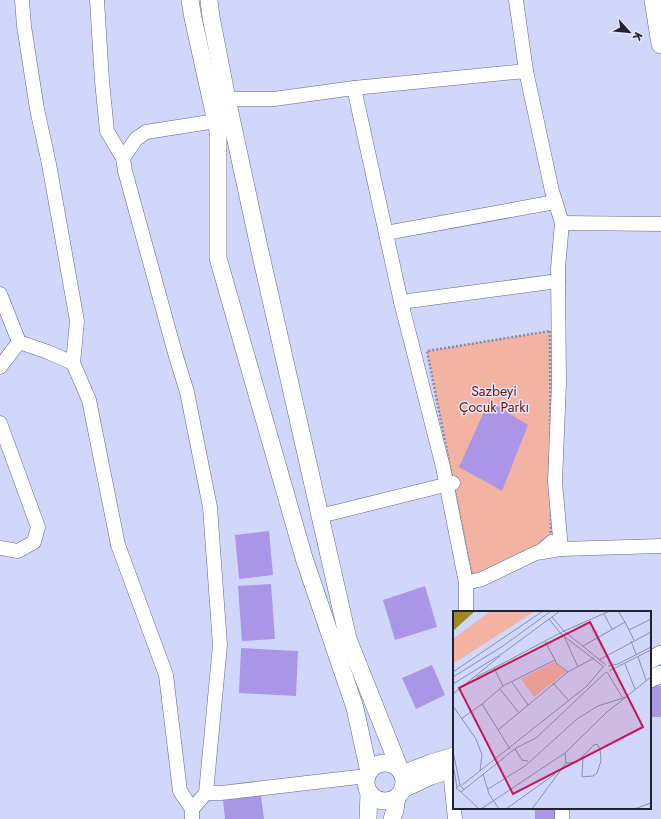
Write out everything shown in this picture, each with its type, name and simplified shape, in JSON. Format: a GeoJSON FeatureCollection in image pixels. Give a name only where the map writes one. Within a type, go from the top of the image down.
{"type":"FeatureCollection","features":[{"type":"Feature","properties":{"kind":"main road"},"geometry":{"type":"LineString","coordinates":[[654,0],[661,44]]}},
{"type":"Feature","properties":{"kind":"street"},"geometry":{"type":"LineString","coordinates":[[22,0],[24,26],[37,109],[49,164],[77,321],[73,363],[89,400],[118,546],[166,675],[180,791],[192,814],[206,793],[220,645],[210,507],[187,392],[125,171],[123,158],[107,130],[102,81],[97,0]]}},
{"type":"Feature","properties":{"kind":"street"},"geometry":{"type":"LineString","coordinates":[[190,0],[218,131],[218,258],[304,558],[355,708],[368,774]]}},
{"type":"Feature","properties":{"kind":"street"},"geometry":{"type":"LineString","coordinates":[[209,0],[211,17],[260,255],[348,639],[401,783],[392,800],[379,800],[369,793]]}},
{"type":"Feature","properties":{"kind":"street"},"geometry":{"type":"LineString","coordinates":[[516,0],[526,70],[555,202],[562,223],[558,281],[559,383],[555,482],[556,545]]}},
{"type":"Feature","properties":{"kind":"street"},"geometry":{"type":"LineString","coordinates":[[228,99],[274,99],[354,88],[526,70]]}},
{"type":"Feature","properties":{"kind":"street"},"geometry":{"type":"LineString","coordinates":[[354,88],[401,302],[450,484],[466,583],[466,611]]}},
{"type":"Feature","properties":{"kind":"street"},"geometry":{"type":"LineString","coordinates":[[123,158],[136,139],[146,132],[216,121]]}},
{"type":"Feature","properties":{"kind":"street"},"geometry":{"type":"LineString","coordinates":[[386,233],[555,202]]}},
{"type":"Feature","properties":{"kind":"street"},"geometry":{"type":"LineString","coordinates":[[562,223],[661,224]]}},
{"type":"Feature","properties":{"kind":"street"},"geometry":{"type":"LineString","coordinates":[[401,302],[558,281]]}},
{"type":"Feature","properties":{"kind":"street"},"geometry":{"type":"LineString","coordinates":[[0,294],[19,342],[73,363]]}},
{"type":"Feature","properties":{"kind":"street"},"geometry":{"type":"LineString","coordinates":[[0,367],[19,342]]}},
{"type":"Feature","properties":{"kind":"street"},"geometry":{"type":"LineString","coordinates":[[0,423],[3,441],[38,527],[34,542],[18,551],[0,548]]}},
{"type":"Feature","properties":{"kind":"street"},"geometry":{"type":"LineString","coordinates":[[320,516],[450,484]]}},
{"type":"Feature","properties":{"kind":"street"},"geometry":{"type":"LineString","coordinates":[[466,583],[482,579],[536,552],[556,545],[661,546]]}},
{"type":"Feature","properties":{"kind":"street"},"geometry":{"type":"LineString","coordinates":[[651,679],[661,674]]}},
{"type":"Feature","properties":{"kind":"street"},"geometry":{"type":"LineString","coordinates":[[368,819],[369,793],[366,782],[368,774],[373,767],[385,763],[397,767],[401,783],[392,819]]}},
{"type":"Feature","properties":{"kind":"street"},"geometry":{"type":"LineString","coordinates":[[401,783],[431,776],[453,765]]}},
{"type":"Feature","properties":{"kind":"street"},"geometry":{"type":"LineString","coordinates":[[206,793],[368,774]]}},
{"type":"Feature","properties":{"kind":"street"},"geometry":{"type":"LineString","coordinates":[[454,809],[454,819]]}},
{"type":"Feature","properties":{"kind":"path"},"geometry":{"type":"LineString","coordinates":[[550,331],[556,545],[472,576],[450,484],[427,351],[550,331]]}},
{"type":"Feature","properties":{"kind":"green space","name":"Sazbeyi Çocuk Parkı"},"geometry":{"type":"Polygon","coordinates":[[[550,331],[551,540],[472,576],[427,351],[550,331]]]}},
{"type":"Feature","properties":{"kind":"building"},"geometry":{"type":"Polygon","coordinates":[[[489,401],[528,425],[502,491],[459,467],[489,401]]]}},
{"type":"Feature","properties":{"kind":"building"},"geometry":{"type":"Polygon","coordinates":[[[269,531],[273,575],[239,579],[235,535],[269,531]]]}},
{"type":"Feature","properties":{"kind":"building"},"geometry":{"type":"Polygon","coordinates":[[[271,584],[275,639],[242,641],[238,586],[271,584]]]}},
{"type":"Feature","properties":{"kind":"building"},"geometry":{"type":"Polygon","coordinates":[[[425,586],[437,627],[395,640],[383,600],[425,586]]]}},
{"type":"Feature","properties":{"kind":"building"},"geometry":{"type":"Polygon","coordinates":[[[241,648],[298,651],[296,696],[239,693],[241,648]]]}},
{"type":"Feature","properties":{"kind":"building"},"geometry":{"type":"Polygon","coordinates":[[[432,665],[445,695],[416,709],[402,678],[432,665]]]}},
{"type":"Feature","properties":{"kind":"building"},"geometry":{"type":"Polygon","coordinates":[[[651,685],[661,686],[661,717],[651,717],[651,685]]]}},
{"type":"Feature","properties":{"kind":"building"},"geometry":{"type":"Polygon","coordinates":[[[261,796],[264,819],[225,819],[223,800],[261,796]]]}},
{"type":"Feature","properties":{"kind":"building"},"geometry":{"type":"Polygon","coordinates":[[[535,809],[557,809],[556,819],[535,819],[535,809]]]}}]}
